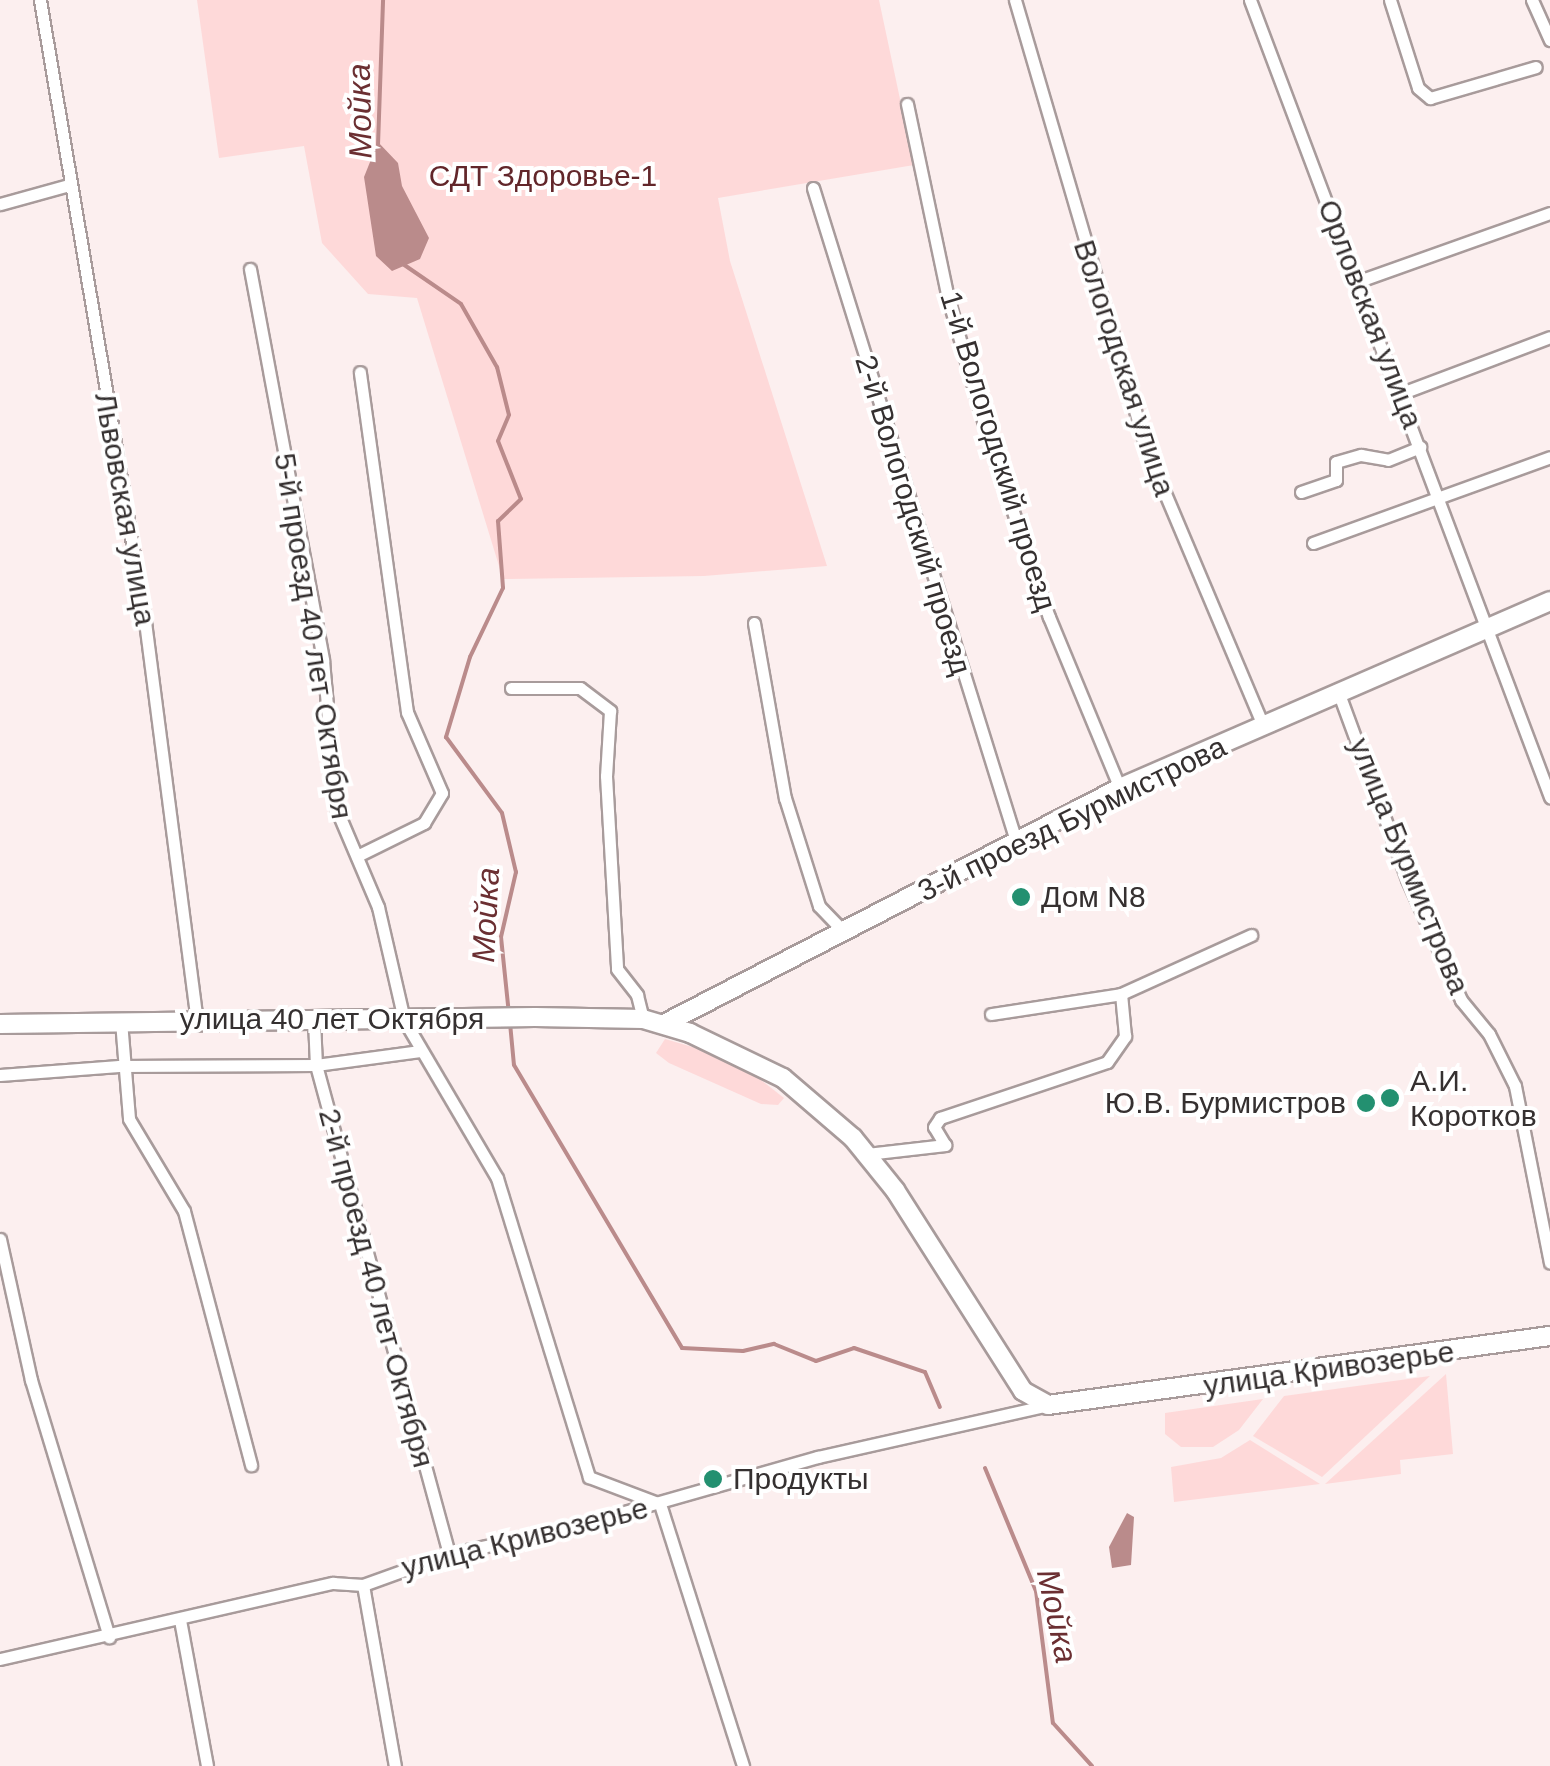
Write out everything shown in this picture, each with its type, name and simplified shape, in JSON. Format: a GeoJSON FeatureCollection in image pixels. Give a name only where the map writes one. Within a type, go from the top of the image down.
{"type":"FeatureCollection","features":[{"type":"Feature","properties":{"kind":"main road","name":"3-й проезд Бурмистрова"},"geometry":{"type":"LineString","coordinates":[[664,1024],[1120,788],[1550,600]]}},
{"type":"Feature","properties":{"kind":"main road","name":"улица 40 лет Октября"},"geometry":{"type":"LineString","coordinates":[[0,1024],[535,1017],[664,1024]]}},
{"type":"Feature","properties":{"kind":"main road"},"geometry":{"type":"LineString","coordinates":[[664,1024],[783,1078],[868,1154],[1023,1391],[1048,1405]]}},
{"type":"Feature","properties":{"kind":"main road","name":"улица Кривозерье"},"geometry":{"type":"LineString","coordinates":[[1048,1405],[1550,1336]]}},
{"type":"Feature","properties":{"kind":"street","name":"Львовская улица"},"geometry":{"type":"LineString","coordinates":[[40,0],[68,186],[144,614],[196,1020]]}},
{"type":"Feature","properties":{"kind":"street","name":"Вологодская улица"},"geometry":{"type":"LineString","coordinates":[[1015,0],[1145,446],[1263,726]]}},
{"type":"Feature","properties":{"kind":"street","name":"Орловская улица"},"geometry":{"type":"LineString","coordinates":[[1250,0],[1402,393],[1439,496],[1438,512],[1486,628]]}},
{"type":"Feature","properties":{"kind":"street"},"geometry":{"type":"LineString","coordinates":[[1390,0],[1418,88],[1430,98],[1536,67]]}},
{"type":"Feature","properties":{"kind":"street"},"geometry":{"type":"LineString","coordinates":[[1532,0],[1550,40]]}},
{"type":"Feature","properties":{"kind":"street","name":"1-й Вологодский проезд"},"geometry":{"type":"LineString","coordinates":[[907,104],[948,298],[990,444],[1049,616],[1120,788]]}},
{"type":"Feature","properties":{"kind":"street"},"geometry":{"type":"LineString","coordinates":[[0,204],[68,186]]}},
{"type":"Feature","properties":{"kind":"street","name":"2-й Вологодский проезд"},"geometry":{"type":"LineString","coordinates":[[813,188],[1016,842]]}},
{"type":"Feature","properties":{"kind":"street"},"geometry":{"type":"LineString","coordinates":[[1359,280],[1550,213]]}},
{"type":"Feature","properties":{"kind":"street","name":"5-й проезд 40 лет Октября"},"geometry":{"type":"LineString","coordinates":[[250,269],[323,660],[329,769],[341,826],[386,934],[404,1020],[496,1178],[589,1478],[660,1504]]}},
{"type":"Feature","properties":{"kind":"street"},"geometry":{"type":"LineString","coordinates":[[1402,393],[1550,337]]}},
{"type":"Feature","properties":{"kind":"street"},"geometry":{"type":"LineString","coordinates":[[356,856],[415,830],[433,814],[442,793],[407,712],[360,372]]}},
{"type":"Feature","properties":{"kind":"street"},"geometry":{"type":"LineString","coordinates":[[1301,492],[1336,480],[1336,462],[1361,455],[1388,460],[1421,448]]}},
{"type":"Feature","properties":{"kind":"street"},"geometry":{"type":"LineString","coordinates":[[1313,542],[1550,457]]}},
{"type":"Feature","properties":{"kind":"street"},"geometry":{"type":"LineString","coordinates":[[754,622],[786,798],[819,906],[844,934]]}},
{"type":"Feature","properties":{"kind":"street"},"geometry":{"type":"LineString","coordinates":[[1486,628],[1550,797]]}},
{"type":"Feature","properties":{"kind":"street"},"geometry":{"type":"LineString","coordinates":[[511,688],[580,688],[610,710],[606,776],[618,969],[638,995],[642,1020]]}},
{"type":"Feature","properties":{"kind":"street","name":"улица Бурмистрова"},"geometry":{"type":"LineString","coordinates":[[1339,694],[1407,879],[1461,1000],[1489,1034],[1516,1086],[1550,1262]]}},
{"type":"Feature","properties":{"kind":"street"},"geometry":{"type":"LineString","coordinates":[[991,1014],[1121,994],[1251,935]]}},
{"type":"Feature","properties":{"kind":"street"},"geometry":{"type":"LineString","coordinates":[[868,1154],[945,1145],[934,1127],[940,1118],[1107,1062],[1125,1036],[1121,994]]}},
{"type":"Feature","properties":{"kind":"street","name":"2-й проезд 40 лет Октября"},"geometry":{"type":"LineString","coordinates":[[314,1020],[316,1065],[448,1554]]}},
{"type":"Feature","properties":{"kind":"street"},"geometry":{"type":"LineString","coordinates":[[121,1021],[120,1066],[128,1119],[184,1211],[251,1465]]}},
{"type":"Feature","properties":{"kind":"street"},"geometry":{"type":"LineString","coordinates":[[0,1075],[120,1066],[316,1065],[420,1051]]}},
{"type":"Feature","properties":{"kind":"street"},"geometry":{"type":"LineString","coordinates":[[0,1238],[32,1380],[109,1637]]}},
{"type":"Feature","properties":{"kind":"street","name":"улица Кривозерье"},"geometry":{"type":"LineString","coordinates":[[0,1659],[333,1583],[363,1585],[448,1554],[660,1504],[818,1457],[1048,1405]]}},
{"type":"Feature","properties":{"kind":"street"},"geometry":{"type":"LineString","coordinates":[[660,1504],[743,1766]]}},
{"type":"Feature","properties":{"kind":"street"},"geometry":{"type":"LineString","coordinates":[[363,1585],[395,1766]]}},
{"type":"Feature","properties":{"kind":"street"},"geometry":{"type":"LineString","coordinates":[[180,1620],[207,1766]]}},
{"type":"Feature","properties":{"kind":"green space","name":"СДТ Здоровье-1"},"geometry":{"type":"Polygon","coordinates":[[[197,0],[879,0],[914,165],[718,198],[730,261],[827,566],[704,576],[503,579],[417,298],[368,294],[322,243],[304,146],[219,158],[197,0]]]}},
{"type":"Feature","properties":{"kind":"green space"},"geometry":{"type":"Polygon","coordinates":[[[665,1039],[734,1059],[784,1098],[778,1105],[761,1104],[669,1063],[656,1053],[665,1039]]]}},
{"type":"Feature","properties":{"kind":"green space"},"geometry":{"type":"Polygon","coordinates":[[[1446,1374],[1453,1454],[1400,1460],[1401,1474],[1325,1484],[1446,1374]]]}},
{"type":"Feature","properties":{"kind":"green space"},"geometry":{"type":"Polygon","coordinates":[[[1430,1376],[1322,1477],[1253,1436],[1284,1396],[1430,1376]]]}},
{"type":"Feature","properties":{"kind":"green space"},"geometry":{"type":"Polygon","coordinates":[[[1263,1399],[1239,1430],[1213,1447],[1181,1447],[1165,1434],[1165,1413],[1263,1399]]]}},
{"type":"Feature","properties":{"kind":"green space"},"geometry":{"type":"Polygon","coordinates":[[[1250,1440],[1320,1484],[1174,1502],[1171,1467],[1221,1458],[1250,1440]]]}},
{"type":"Feature","properties":{"kind":"shaded area"},"geometry":{"type":"Polygon","coordinates":[[[378,142],[398,163],[402,186],[429,238],[420,259],[392,271],[376,256],[364,177],[378,142]]]}},
{"type":"Feature","properties":{"kind":"shaded area"},"geometry":{"type":"Polygon","coordinates":[[[1127,1513],[1134,1517],[1131,1565],[1112,1568],[1109,1547],[1127,1513]]]}},
{"type":"Feature","properties":{"kind":"waterway","name":"Мойка"},"geometry":{"type":"LineString","coordinates":[[378,145],[383,0]]}},
{"type":"Feature","properties":{"kind":"waterway","name":"Мойка"},"geometry":{"type":"LineString","coordinates":[[400,262],[461,304],[497,367],[509,415],[498,441],[521,499],[498,521],[503,588],[470,657],[446,737],[502,813],[516,872],[501,937],[509,1014]]}},
{"type":"Feature","properties":{"kind":"waterway","name":"Мойка"},"geometry":{"type":"LineString","coordinates":[[510,1023],[514,1065],[682,1348],[743,1351],[774,1344],[816,1361],[854,1348],[925,1372],[940,1407]]}},
{"type":"Feature","properties":{"kind":"waterway","name":"Мойка"},"geometry":{"type":"LineString","coordinates":[[985,1468],[1036,1591],[1053,1723],[1092,1766]]}},
{"type":"Feature","properties":{"kind":"place","name":"Дом N8"},"geometry":{"type":"Point","coordinates":[1021,897]}},
{"type":"Feature","properties":{"kind":"place","name":"А.И. Коротков"},"geometry":{"type":"Point","coordinates":[1390,1098]}},
{"type":"Feature","properties":{"kind":"place","name":"Ю.В. Бурмистров"},"geometry":{"type":"Point","coordinates":[1366,1103]}},
{"type":"Feature","properties":{"kind":"place","name":"Продукты"},"geometry":{"type":"Point","coordinates":[713,1479]}}]}
